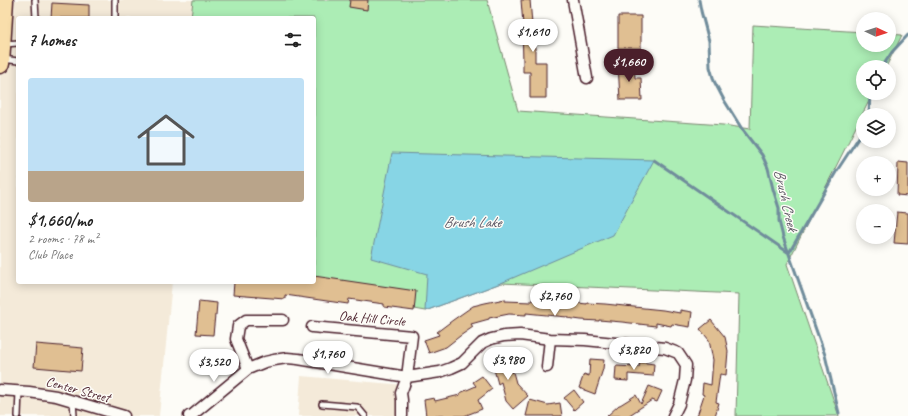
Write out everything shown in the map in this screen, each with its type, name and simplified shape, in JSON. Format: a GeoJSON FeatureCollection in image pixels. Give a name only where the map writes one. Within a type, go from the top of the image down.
{"type":"FeatureCollection","features":[{"type":"Feature","properties":{"kind":"highway"},"geometry":{"type":"LineString","coordinates":[[0,64],[6,49],[4,0]]}},
{"type":"Feature","properties":{"kind":"street"},"geometry":{"type":"LineString","coordinates":[[573,0],[586,78]]}},
{"type":"Feature","properties":{"kind":"street"},"geometry":{"type":"LineString","coordinates":[[248,369],[236,339],[238,326],[246,320],[283,320]]}},
{"type":"Feature","properties":{"kind":"street","name":"Oak Hill Circle"},"geometry":{"type":"LineString","coordinates":[[312,327],[412,336],[407,376]]}},
{"type":"Feature","properties":{"kind":"street"},"geometry":{"type":"LineString","coordinates":[[189,416],[191,416],[248,369],[265,362],[287,358],[298,359],[407,376],[440,372],[462,363],[482,343],[504,336],[520,335],[550,339],[585,340],[665,348],[678,353],[686,365],[685,380],[679,404],[673,416]]}},
{"type":"Feature","properties":{"kind":"street"},"geometry":{"type":"LineString","coordinates":[[547,367],[550,339]]}},
{"type":"Feature","properties":{"kind":"street"},"geometry":{"type":"LineString","coordinates":[[402,416],[401,393],[407,376]]}},
{"type":"Feature","properties":{"kind":"street","name":"Center Street"},"geometry":{"type":"LineString","coordinates":[[0,390],[56,396],[124,416]]}},
{"type":"Feature","properties":{"kind":"lane"},"geometry":{"type":"LineString","coordinates":[[35,0],[36,16]]}},
{"type":"Feature","properties":{"kind":"lane"},"geometry":{"type":"LineString","coordinates":[[114,0],[114,16]]}},
{"type":"Feature","properties":{"kind":"lane"},"geometry":{"type":"LineString","coordinates":[[6,49],[16,59]]}},
{"type":"Feature","properties":{"kind":"lane"},"geometry":{"type":"LineString","coordinates":[[18,416],[19,392]]}},
{"type":"Feature","properties":{"kind":"lane"},"geometry":{"type":"LineString","coordinates":[[73,401],[74,416]]}},
{"type":"Feature","properties":{"kind":"lane"},"geometry":{"type":"LineString","coordinates":[[322,404],[357,407],[365,416]]}},
{"type":"Feature","properties":{"kind":"shaded area"},"geometry":{"type":"Polygon","coordinates":[[[0,0],[193,0],[191,16],[16,16],[16,284],[172,284],[159,416],[0,416],[0,0]]]}},
{"type":"Feature","properties":{"kind":"shaded area"},"geometry":{"type":"Polygon","coordinates":[[[301,376],[404,385],[402,416],[298,416],[301,376]]]}},
{"type":"Feature","properties":{"kind":"green space"},"geometry":{"type":"Polygon","coordinates":[[[193,0],[487,0],[518,111],[723,125],[750,129],[753,25],[856,32],[856,52],[894,52],[890,60],[856,60],[856,100],[869,100],[865,108],[856,108],[856,127],[787,264],[839,416],[736,416],[739,294],[501,283],[425,311],[271,284],[316,284],[316,16],[191,16],[193,0]]]}},
{"type":"Feature","properties":{"kind":"green space"},"geometry":{"type":"Polygon","coordinates":[[[896,35],[902,35],[896,47],[896,35]]]}},
{"type":"Feature","properties":{"kind":"water","name":"Brush Lake"},"geometry":{"type":"Polygon","coordinates":[[[392,153],[654,160],[613,235],[501,283],[425,311],[427,274],[371,258],[392,153]]]}},
{"type":"Feature","properties":{"kind":"building"},"geometry":{"type":"Polygon","coordinates":[[[350,0],[368,0],[367,10],[349,7],[350,0]]]}},
{"type":"Feature","properties":{"kind":"building"},"geometry":{"type":"Polygon","coordinates":[[[521,0],[530,0],[532,24],[545,24],[545,38],[535,39],[535,62],[546,62],[546,98],[530,98],[530,72],[523,72],[523,25],[521,0]]]}},
{"type":"Feature","properties":{"kind":"building"},"geometry":{"type":"Polygon","coordinates":[[[52,3],[89,5],[89,16],[51,16],[52,3]]]}},
{"type":"Feature","properties":{"kind":"building"},"geometry":{"type":"Polygon","coordinates":[[[618,16],[641,16],[641,48],[618,48],[618,16]]]}},
{"type":"Feature","properties":{"kind":"building"},"geometry":{"type":"Polygon","coordinates":[[[618,63],[634,63],[635,78],[641,78],[642,100],[620,100],[618,63]]]}},
{"type":"Feature","properties":{"kind":"building"},"geometry":{"type":"Polygon","coordinates":[[[898,162],[908,163],[908,196],[897,195],[898,162]]]}},
{"type":"Feature","properties":{"kind":"building"},"geometry":{"type":"Polygon","coordinates":[[[897,212],[908,213],[908,244],[896,243],[897,212]]]}},
{"type":"Feature","properties":{"kind":"building"},"geometry":{"type":"Polygon","coordinates":[[[316,276],[416,291],[414,311],[384,307],[384,304],[349,299],[348,304],[285,295],[285,299],[233,295],[234,284],[316,284],[316,276]]]}},
{"type":"Feature","properties":{"kind":"building"},"geometry":{"type":"Polygon","coordinates":[[[505,299],[505,301],[531,302],[531,300],[546,303],[569,304],[569,302],[605,304],[680,313],[680,310],[692,312],[690,327],[672,324],[671,326],[656,323],[656,326],[599,320],[581,320],[567,317],[526,313],[526,315],[509,314],[489,318],[471,324],[473,327],[446,347],[429,353],[424,340],[439,335],[437,332],[473,306],[505,299]]]}},
{"type":"Feature","properties":{"kind":"building"},"geometry":{"type":"Polygon","coordinates":[[[199,301],[217,303],[213,335],[196,334],[199,301]]]}},
{"type":"Feature","properties":{"kind":"building"},"geometry":{"type":"Polygon","coordinates":[[[711,320],[725,337],[728,351],[726,375],[720,374],[716,402],[719,403],[715,416],[697,416],[704,395],[702,394],[703,383],[711,385],[713,360],[709,340],[700,329],[711,320]]]}},
{"type":"Feature","properties":{"kind":"building"},"geometry":{"type":"Polygon","coordinates":[[[36,344],[83,348],[81,371],[34,367],[36,344]]]}},
{"type":"Feature","properties":{"kind":"building"},"geometry":{"type":"Polygon","coordinates":[[[507,354],[516,383],[528,396],[513,409],[506,401],[501,382],[498,384],[491,358],[507,354]]]}},
{"type":"Feature","properties":{"kind":"building"},"geometry":{"type":"Polygon","coordinates":[[[590,359],[604,360],[603,369],[595,394],[579,388],[584,374],[589,376],[590,359]]]}},
{"type":"Feature","properties":{"kind":"building"},"geometry":{"type":"Polygon","coordinates":[[[640,362],[654,364],[653,376],[628,374],[628,381],[615,380],[616,366],[639,367],[640,362]]]}},
{"type":"Feature","properties":{"kind":"building"},"geometry":{"type":"Polygon","coordinates":[[[482,376],[492,389],[478,400],[482,409],[464,416],[426,416],[424,400],[434,398],[435,401],[460,395],[460,393],[476,386],[473,382],[482,376]]]}},
{"type":"Feature","properties":{"kind":"building"},"geometry":{"type":"Polygon","coordinates":[[[649,386],[662,391],[657,402],[652,400],[628,416],[607,416],[619,405],[636,395],[641,404],[649,386]]]}},
{"type":"Feature","properties":{"kind":"building"},"geometry":{"type":"Polygon","coordinates":[[[574,390],[583,402],[574,410],[564,398],[574,390]]]}},
{"type":"Feature","properties":{"kind":"building"},"geometry":{"type":"Polygon","coordinates":[[[530,400],[548,405],[560,403],[562,416],[526,416],[530,400]]]}},
{"type":"Feature","properties":{"kind":"waterway","name":"Brush Creek"},"geometry":{"type":"LineString","coordinates":[[699,0],[709,41],[710,67],[714,81],[742,129],[762,155],[768,168],[779,208],[779,221],[783,237],[825,355],[839,413]]}},
{"type":"Feature","properties":{"kind":"waterway"},"geometry":{"type":"LineString","coordinates":[[887,60],[908,35]]}},
{"type":"Feature","properties":{"kind":"waterway"},"geometry":{"type":"LineString","coordinates":[[869,108],[870,100]]}},
{"type":"Feature","properties":{"kind":"waterway"},"geometry":{"type":"LineString","coordinates":[[789,253],[836,172],[856,142]]}},
{"type":"Feature","properties":{"kind":"waterway"},"geometry":{"type":"LineString","coordinates":[[654,160],[789,253]]}}]}
